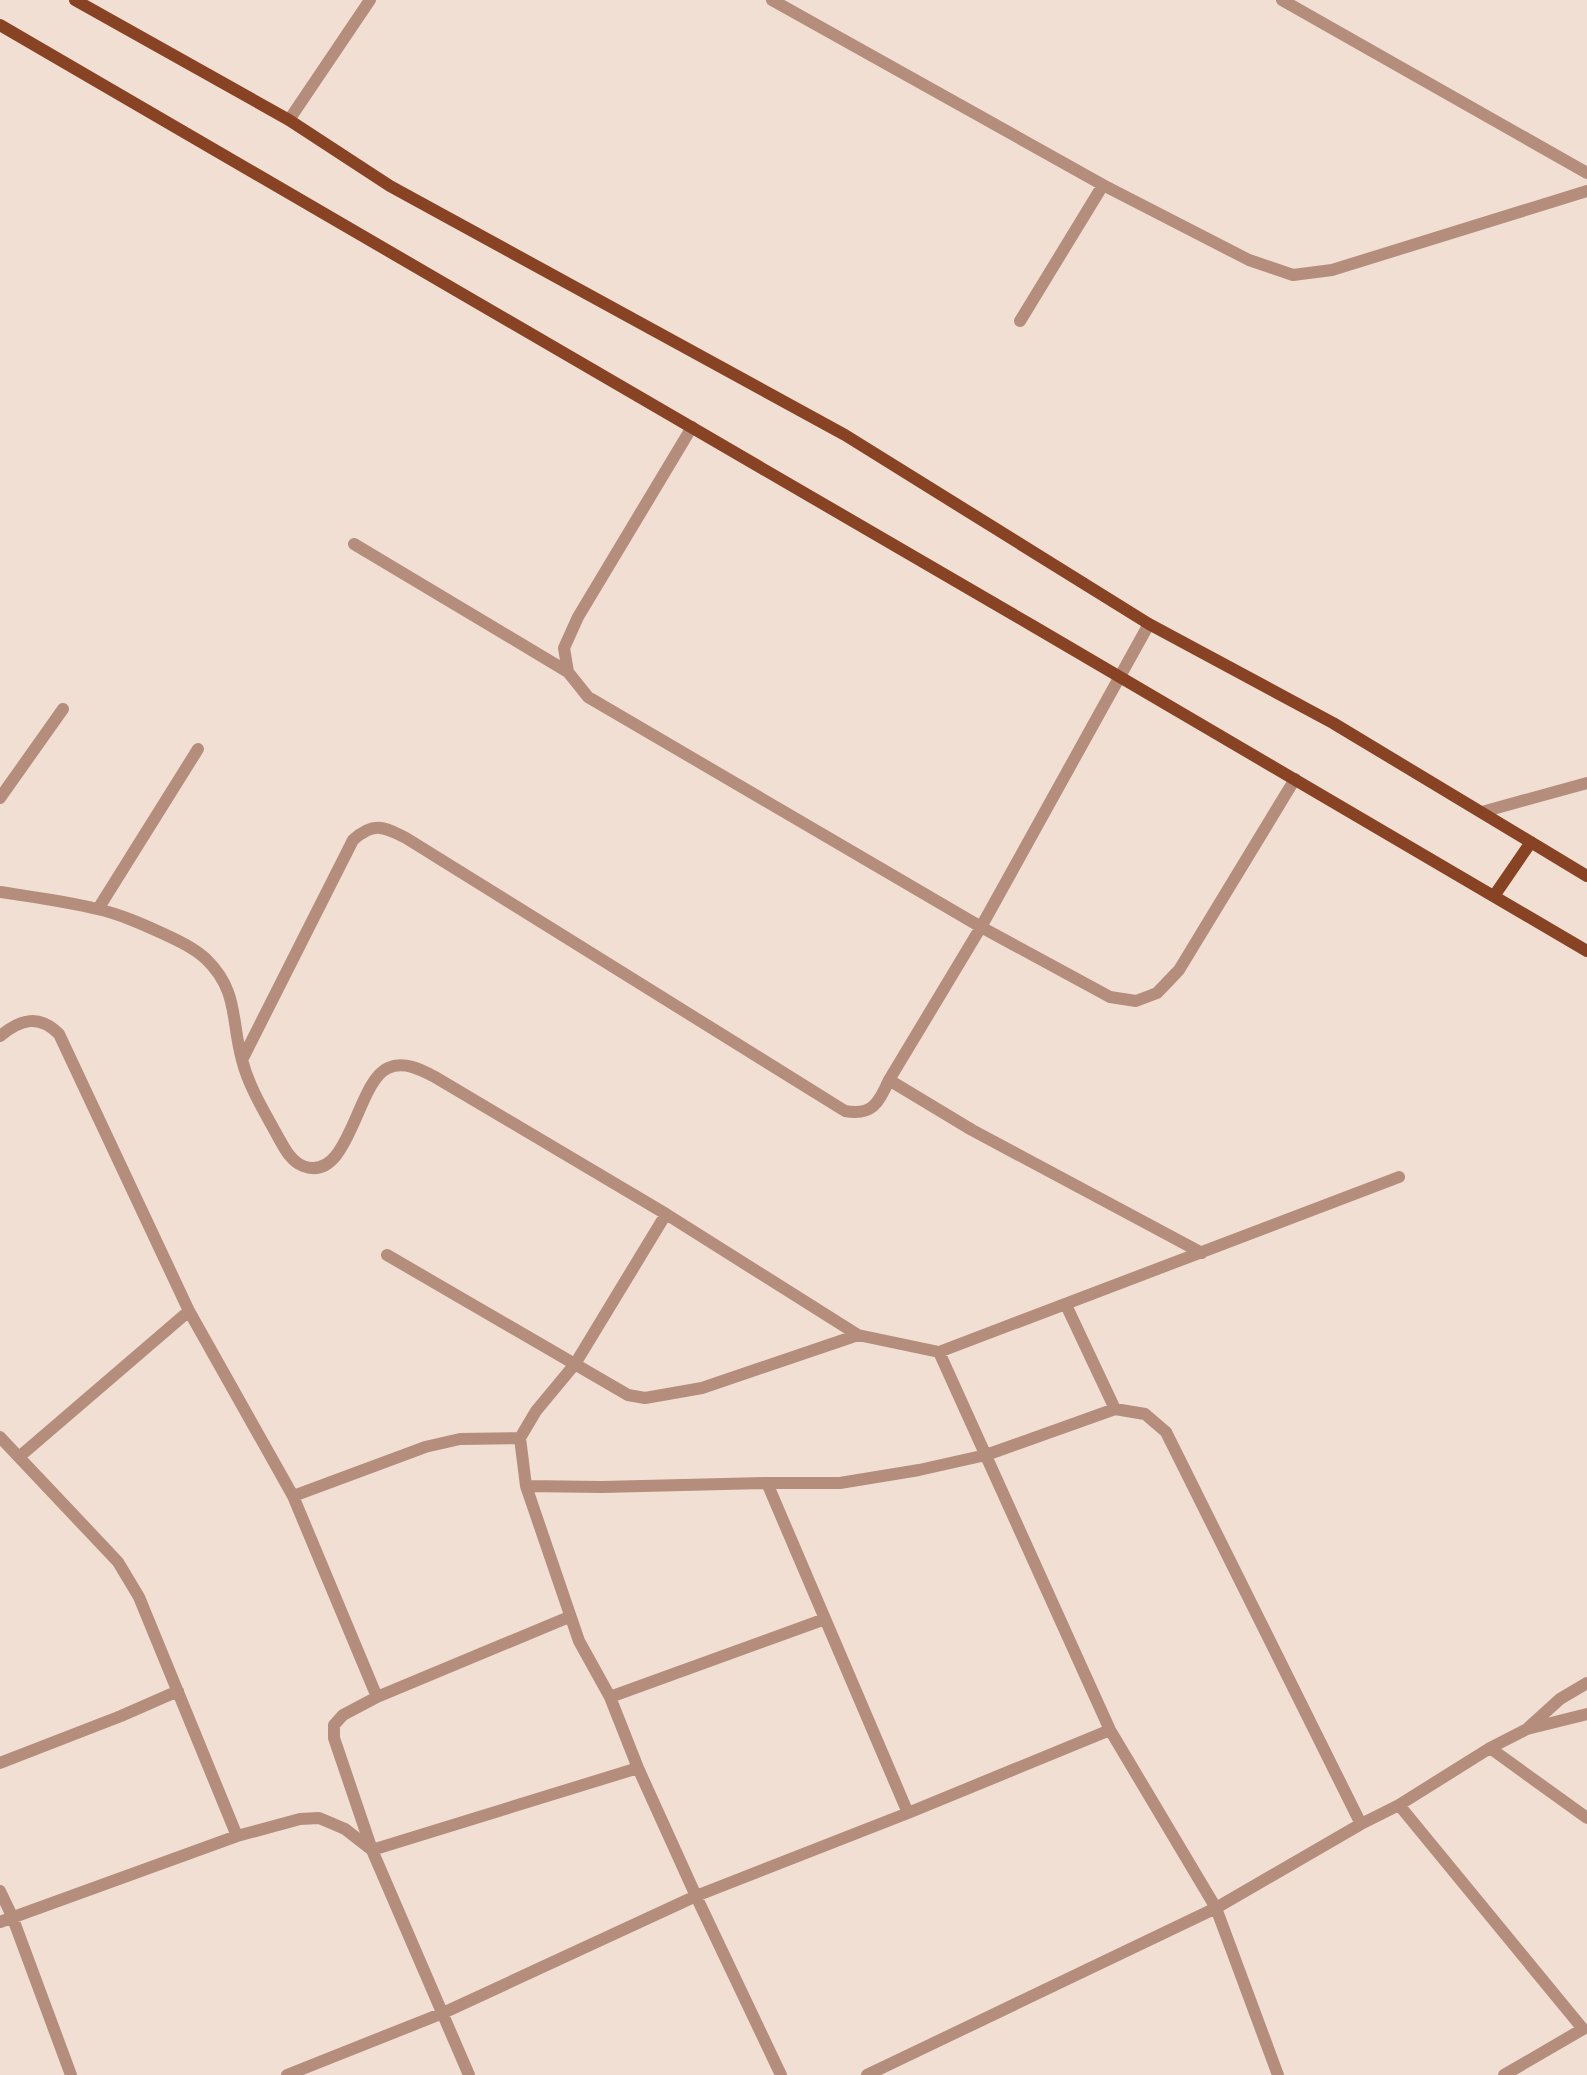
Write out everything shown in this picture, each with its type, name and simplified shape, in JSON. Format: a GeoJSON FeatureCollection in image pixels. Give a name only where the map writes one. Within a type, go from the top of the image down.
{"type":"FeatureCollection","features":[{"type":"Feature","properties":{"kind":"main road"},"geometry":{"type":"LineString","coordinates":[[75,0],[289,120],[390,186],[845,435],[1149,624],[1333,723],[1587,876]]}},
{"type":"Feature","properties":{"kind":"main road"},"geometry":{"type":"LineString","coordinates":[[0,25],[692,427],[1587,951]]}},
{"type":"Feature","properties":{"kind":"main road"},"geometry":{"type":"LineString","coordinates":[[1494,896],[1531,842]]}},
{"type":"Feature","properties":{"kind":"street"},"geometry":{"type":"LineString","coordinates":[[289,120],[370,0]]}},
{"type":"Feature","properties":{"kind":"street"},"geometry":{"type":"LineString","coordinates":[[772,0],[1103,185],[1249,260],[1294,275],[1332,270],[1587,191]]}},
{"type":"Feature","properties":{"kind":"street"},"geometry":{"type":"LineString","coordinates":[[1282,0],[1587,173]]}},
{"type":"Feature","properties":{"kind":"street"},"geometry":{"type":"LineString","coordinates":[[1020,321],[1103,185]]}},
{"type":"Feature","properties":{"kind":"street"},"geometry":{"type":"LineString","coordinates":[[568,672],[564,648],[578,617],[692,427]]}},
{"type":"Feature","properties":{"kind":"street"},"geometry":{"type":"LineString","coordinates":[[354,544],[568,672],[588,696],[981,927],[1110,996],[1136,1001],[1157,994],[1179,970],[1295,779]]}},
{"type":"Feature","properties":{"kind":"street"},"geometry":{"type":"LineString","coordinates":[[242,1060],[353,840],[364,830],[375,827],[391,830],[406,838],[845,1112],[859,1114],[872,1108],[881,1098],[889,1080],[981,927],[1149,624]]}},
{"type":"Feature","properties":{"kind":"street"},"geometry":{"type":"LineString","coordinates":[[0,798],[63,710]]}},
{"type":"Feature","properties":{"kind":"street"},"geometry":{"type":"LineString","coordinates":[[98,909],[198,749]]}},
{"type":"Feature","properties":{"kind":"street"},"geometry":{"type":"LineString","coordinates":[[1482,812],[1587,783]]}},
{"type":"Feature","properties":{"kind":"street"},"geometry":{"type":"LineString","coordinates":[[0,892],[98,909],[132,919],[186,945],[205,958],[227,986],[242,1060],[258,1101],[292,1160],[305,1167],[318,1168],[332,1160],[343,1146],[374,1081],[387,1068],[401,1065],[416,1068],[666,1214],[858,1336],[939,1352],[1400,1177]]}},
{"type":"Feature","properties":{"kind":"street"},"geometry":{"type":"LineString","coordinates":[[0,1036],[21,1023],[37,1020],[51,1026],[59,1034],[189,1311],[293,1496],[377,1697]]}},
{"type":"Feature","properties":{"kind":"street"},"geometry":{"type":"LineString","coordinates":[[889,1080],[972,1130],[1202,1253]]}},
{"type":"Feature","properties":{"kind":"street"},"geometry":{"type":"LineString","coordinates":[[666,1214],[575,1364],[536,1411],[520,1438],[526,1486],[569,1617],[579,1641],[610,1697],[638,1768],[781,2075]]}},
{"type":"Feature","properties":{"kind":"street"},"geometry":{"type":"LineString","coordinates":[[387,1254],[628,1395],[645,1398],[702,1388],[858,1336]]}},
{"type":"Feature","properties":{"kind":"street"},"geometry":{"type":"LineString","coordinates":[[1066,1305],[1115,1409]]}},
{"type":"Feature","properties":{"kind":"street"},"geometry":{"type":"LineString","coordinates":[[19,1457],[189,1311]]}},
{"type":"Feature","properties":{"kind":"street"},"geometry":{"type":"LineString","coordinates":[[939,1352],[1110,1730],[1216,1908],[1278,2075]]}},
{"type":"Feature","properties":{"kind":"street"},"geometry":{"type":"LineString","coordinates":[[526,1486],[602,1487],[767,1482],[840,1484],[986,1455],[1115,1409],[1145,1414],[1166,1432],[1361,1824]]}},
{"type":"Feature","properties":{"kind":"street"},"geometry":{"type":"LineString","coordinates":[[0,1437],[118,1562],[139,1597],[237,1836]]}},
{"type":"Feature","properties":{"kind":"street"},"geometry":{"type":"LineString","coordinates":[[293,1496],[425,1447],[460,1439],[520,1438]]}},
{"type":"Feature","properties":{"kind":"street"},"geometry":{"type":"LineString","coordinates":[[767,1482],[908,1813]]}},
{"type":"Feature","properties":{"kind":"street"},"geometry":{"type":"LineString","coordinates":[[469,2075],[372,1850],[334,1738],[334,1725],[342,1715],[377,1697],[569,1617]]}},
{"type":"Feature","properties":{"kind":"street"},"geometry":{"type":"LineString","coordinates":[[610,1697],[825,1619]]}},
{"type":"Feature","properties":{"kind":"street"},"geometry":{"type":"LineString","coordinates":[[1527,1729],[1560,1699],[1587,1683]]}},
{"type":"Feature","properties":{"kind":"street"},"geometry":{"type":"LineString","coordinates":[[0,1763],[122,1716],[178,1691]]}},
{"type":"Feature","properties":{"kind":"street"},"geometry":{"type":"LineString","coordinates":[[867,2075],[1216,1908],[1361,1824],[1399,1805],[1490,1748],[1527,1729],[1587,1714]]}},
{"type":"Feature","properties":{"kind":"street"},"geometry":{"type":"LineString","coordinates":[[287,2075],[443,2013],[696,1896],[908,1813],[1110,1730]]}},
{"type":"Feature","properties":{"kind":"street"},"geometry":{"type":"LineString","coordinates":[[1490,1748],[1587,1818]]}},
{"type":"Feature","properties":{"kind":"street"},"geometry":{"type":"LineString","coordinates":[[372,1850],[638,1768]]}},
{"type":"Feature","properties":{"kind":"street"},"geometry":{"type":"LineString","coordinates":[[1399,1805],[1585,2032],[1504,2075]]}},
{"type":"Feature","properties":{"kind":"street"},"geometry":{"type":"LineString","coordinates":[[6,1919],[237,1836],[300,1819],[319,1818],[345,1829],[372,1850]]}},
{"type":"Feature","properties":{"kind":"street"},"geometry":{"type":"LineString","coordinates":[[0,1891],[6,1919],[72,2075]]}}]}
